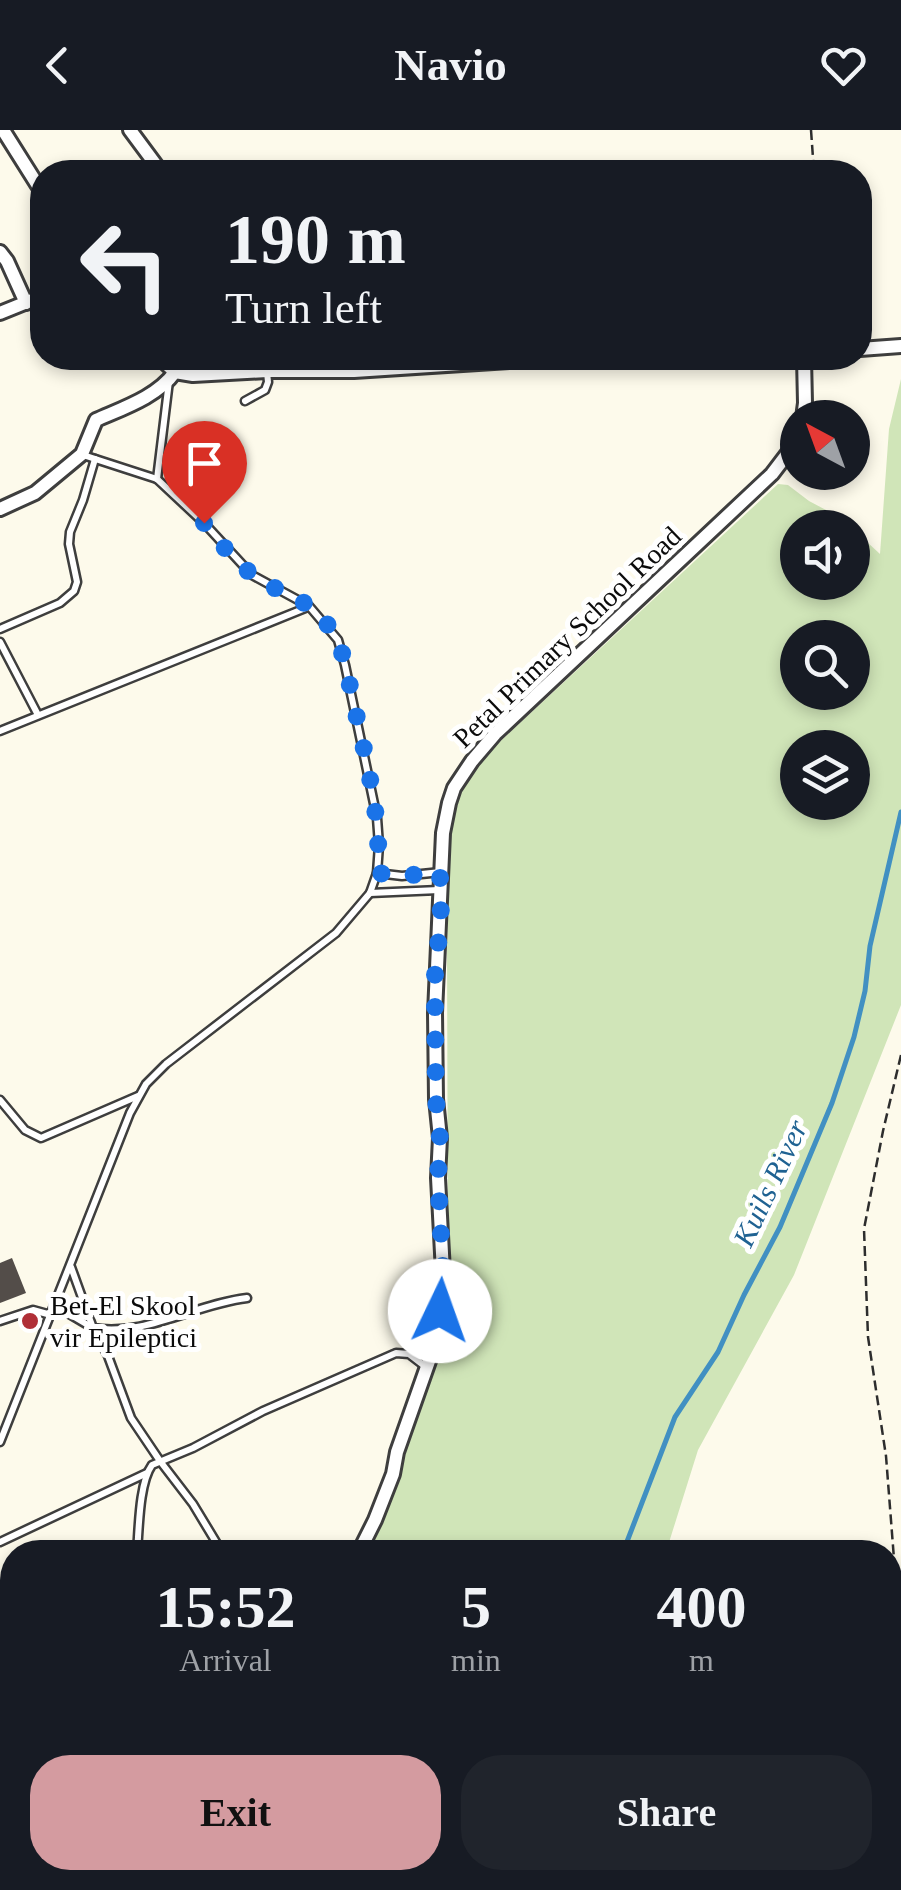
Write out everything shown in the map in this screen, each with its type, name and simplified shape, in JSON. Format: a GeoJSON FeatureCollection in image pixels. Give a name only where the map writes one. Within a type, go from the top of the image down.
{"type":"FeatureCollection","features":[{"type":"Feature","properties":{"kind":"street"},"geometry":{"type":"LineString","coordinates":[[3,130],[30,173]]}},
{"type":"Feature","properties":{"kind":"street"},"geometry":{"type":"LineString","coordinates":[[130,130],[152,160]]}},
{"type":"Feature","properties":{"kind":"street"},"geometry":{"type":"LineString","coordinates":[[0,252],[8,261],[26,303]]}},
{"type":"Feature","properties":{"kind":"street"},"geometry":{"type":"LineString","coordinates":[[0,313],[30,301]]}},
{"type":"Feature","properties":{"kind":"street"},"geometry":{"type":"LineString","coordinates":[[872,348],[897,346]]}},
{"type":"Feature","properties":{"kind":"street"},"geometry":{"type":"LineString","coordinates":[[168,370],[172,376]]}},
{"type":"Feature","properties":{"kind":"street"},"geometry":{"type":"LineString","coordinates":[[0,508],[35,494],[89,457],[96,420],[144,398],[172,376],[267,370],[383,370]]}},
{"type":"Feature","properties":{"kind":"street"},"geometry":{"type":"LineString","coordinates":[[804,370],[805,400]]}},
{"type":"Feature","properties":{"kind":"street","name":"Petal Primary School Road"},"geometry":{"type":"LineString","coordinates":[[365,1540],[428,1368],[443,1272],[435,970],[448,802],[462,774],[495,734],[780,464]]}},
{"type":"Feature","properties":{"kind":"lane"},"geometry":{"type":"LineString","coordinates":[[244,400],[265,390],[267,370]]}},
{"type":"Feature","properties":{"kind":"lane"},"geometry":{"type":"LineString","coordinates":[[156,480],[172,376]]}},
{"type":"Feature","properties":{"kind":"lane"},"geometry":{"type":"LineString","coordinates":[[0,629],[60,603],[74,591],[70,532],[83,500],[89,457],[156,480],[204,523],[252,575],[309,606],[338,640],[377,818],[379,845],[378,873],[370,893],[336,934],[166,1064],[138,1096],[0,1442]]}},
{"type":"Feature","properties":{"kind":"lane"},"geometry":{"type":"LineString","coordinates":[[0,731],[309,606]]}},
{"type":"Feature","properties":{"kind":"lane"},"geometry":{"type":"LineString","coordinates":[[0,642],[38,715]]}},
{"type":"Feature","properties":{"kind":"lane"},"geometry":{"type":"LineString","coordinates":[[378,873],[402,876],[440,872]]}},
{"type":"Feature","properties":{"kind":"lane"},"geometry":{"type":"LineString","coordinates":[[370,893],[439,890]]}},
{"type":"Feature","properties":{"kind":"lane"},"geometry":{"type":"LineString","coordinates":[[0,1100],[25,1130],[41,1138],[138,1096]]}},
{"type":"Feature","properties":{"kind":"lane"},"geometry":{"type":"LineString","coordinates":[[70,1265],[130,1418],[215,1540]]}},
{"type":"Feature","properties":{"kind":"lane"},"geometry":{"type":"LineString","coordinates":[[54,1304],[93,1328],[111,1331],[131,1329],[226,1300],[247,1298]]}},
{"type":"Feature","properties":{"kind":"lane"},"geometry":{"type":"LineString","coordinates":[[0,1321],[33,1310],[50,1314]]}},
{"type":"Feature","properties":{"kind":"lane"},"geometry":{"type":"LineString","coordinates":[[139,1540],[147,1473],[152,1465],[396,1353],[409,1354],[428,1368]]}},
{"type":"Feature","properties":{"kind":"lane"},"geometry":{"type":"LineString","coordinates":[[4,1540],[147,1473]]}},
{"type":"Feature","properties":{"kind":"path"},"geometry":{"type":"LineString","coordinates":[[811,130],[813,160]]}},
{"type":"Feature","properties":{"kind":"path"},"geometry":{"type":"LineString","coordinates":[[893,1540],[886,1456],[868,1337],[864,1228],[901,1054]]}},
{"type":"Feature","properties":{"kind":"green space"},"geometry":{"type":"Polygon","coordinates":[[[901,379],[901,1005],[794,1275],[698,1450],[670,1540],[369,1540],[438,1348],[445,1311],[447,947],[451,830],[457,802],[470,774],[494,747],[778,484],[780,490],[795,490],[826,510],[780,510],[780,600],[870,600],[870,545],[880,554],[889,429],[901,379]]]}},
{"type":"Feature","properties":{"kind":"building"},"geometry":{"type":"Polygon","coordinates":[[[12,1258],[26,1293],[0,1303],[0,1263],[12,1258]]]}},
{"type":"Feature","properties":{"kind":"waterway","name":"Kuils River"},"geometry":{"type":"LineString","coordinates":[[628,1540],[675,1417],[718,1352],[780,1227],[832,1103],[865,991],[870,946],[901,812]]}},
{"type":"Feature","properties":{"kind":"place","name":"Bet-El Skool vir Epileptici"},"geometry":{"type":"Point","coordinates":[30,1321]}},
{"type":"Feature","properties":{"kind":"route"},"geometry":{"type":"LineString","coordinates":[[204,523],[252,575],[309,606],[338,640],[377,818],[378,873],[402,876],[440,872],[435,1013],[443,1272],[440,1311]]}}]}
